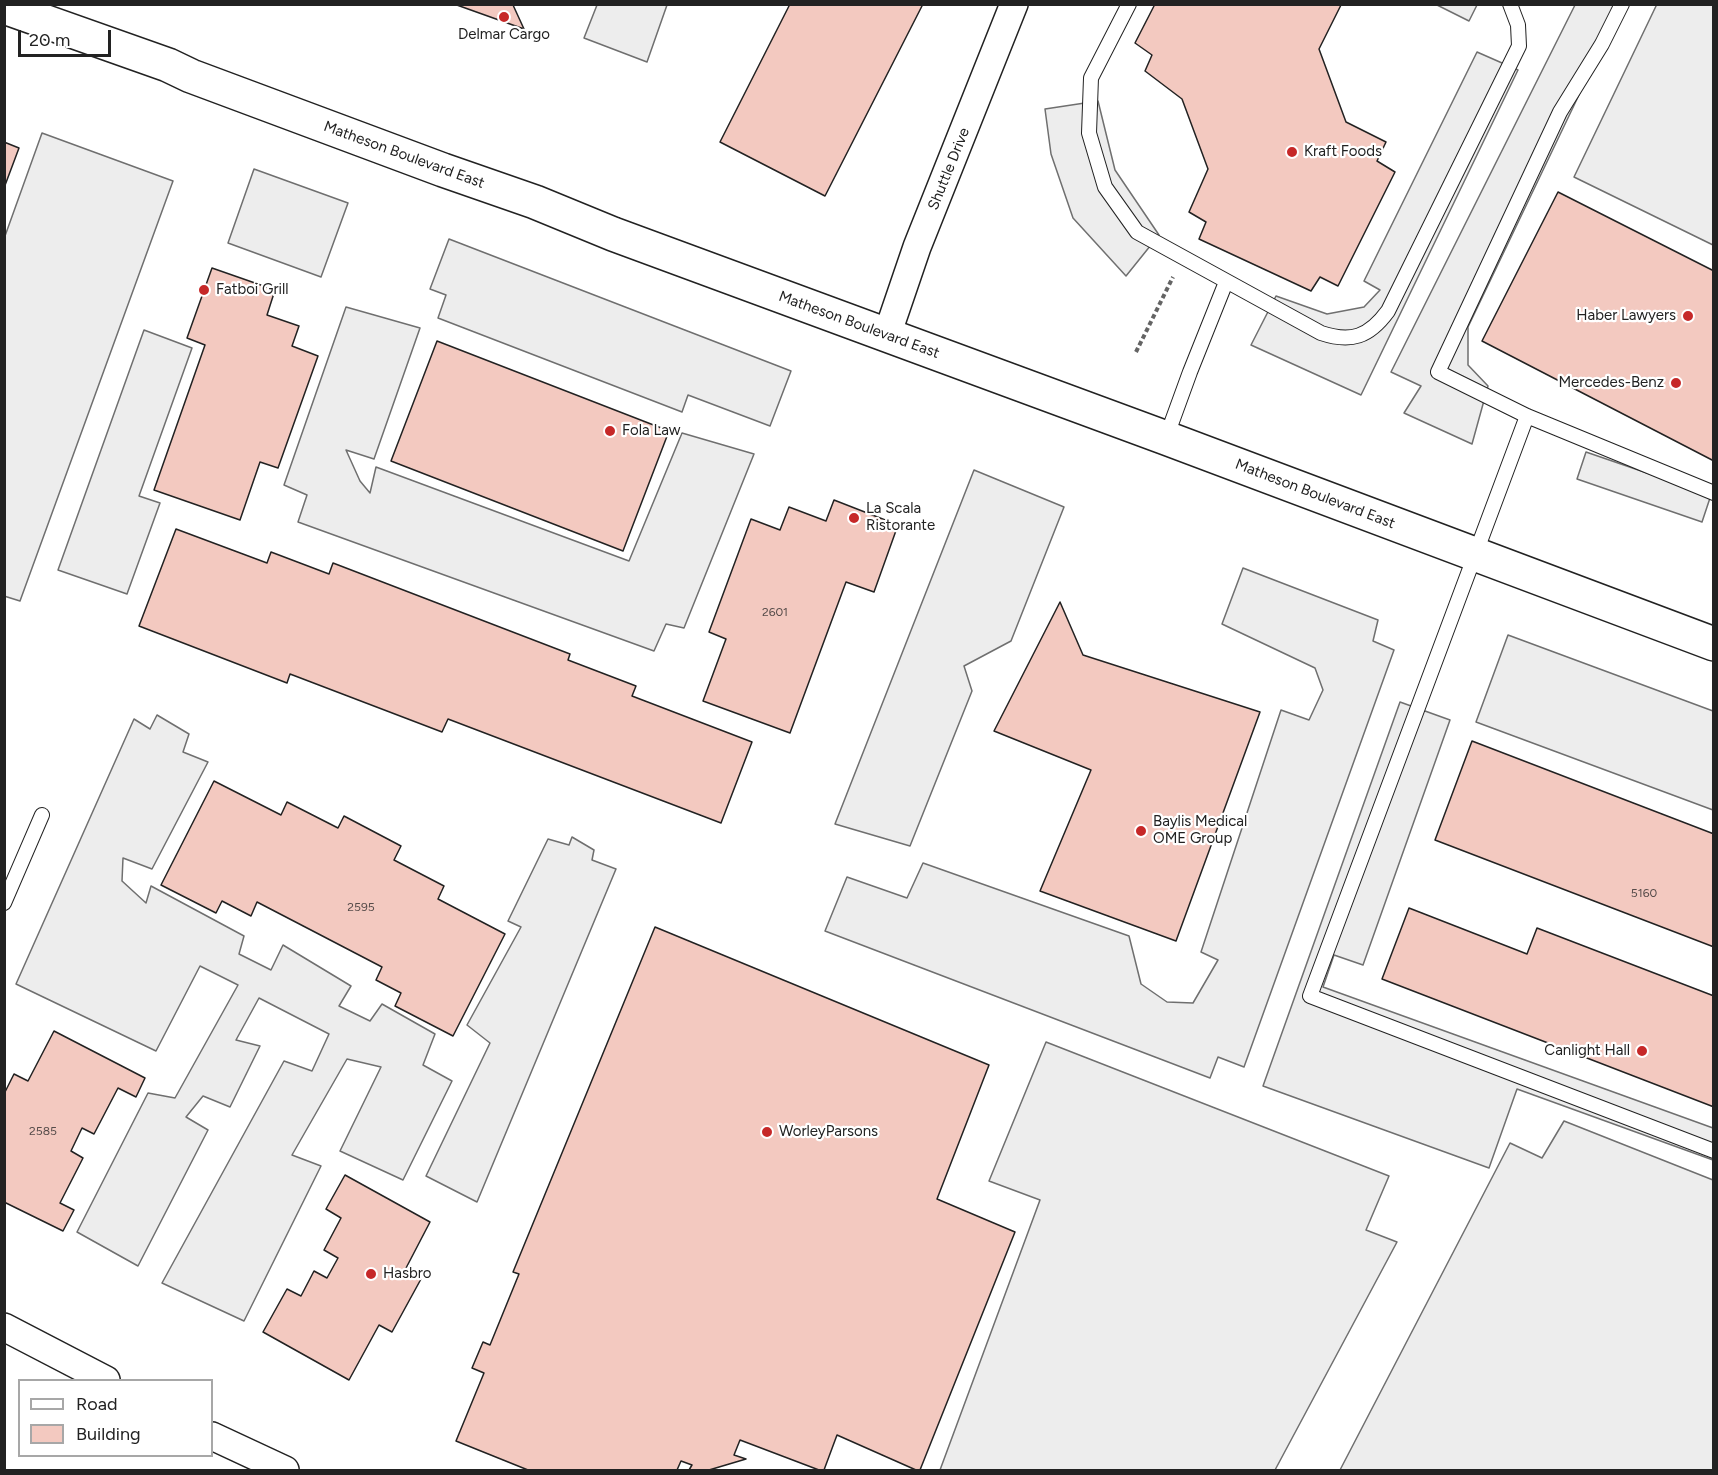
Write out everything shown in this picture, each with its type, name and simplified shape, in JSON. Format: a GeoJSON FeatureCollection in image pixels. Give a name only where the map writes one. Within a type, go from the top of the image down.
{"type":"FeatureCollection","features":[{"type":"Feature","properties":{"kind":"street","name":"Shuttle Drive"},"geometry":{"type":"LineString","coordinates":[[887,335],[917,247],[1014,4]]}},
{"type":"Feature","properties":{"kind":"street","name":"Matheson Boulevard East"},"geometry":{"type":"LineString","coordinates":[[4,7],[168,65],[190,76],[535,202],[613,234],[1474,554],[1712,640]]}},
{"type":"Feature","properties":{"kind":"street"},"geometry":{"type":"LineString","coordinates":[[4,1327],[104,1379]]}},
{"type":"Feature","properties":{"kind":"street"},"geometry":{"type":"LineString","coordinates":[[213,1436],[285,1470]]}},
{"type":"Feature","properties":{"kind":"lane"},"geometry":{"type":"LineString","coordinates":[[1129,4],[1091,78],[1089,133],[1105,187],[1137,232],[1321,333],[1335,338],[1351,338],[1366,333],[1378,324],[1388,311],[1519,46],[1518,25],[1510,4]]}},
{"type":"Feature","properties":{"kind":"lane"},"geometry":{"type":"LineString","coordinates":[[1622,4],[1602,44],[1560,112],[1438,372],[1527,416],[1713,493]]}},
{"type":"Feature","properties":{"kind":"lane"},"geometry":{"type":"LineString","coordinates":[[1166,438],[1226,282]]}},
{"type":"Feature","properties":{"kind":"lane"},"geometry":{"type":"LineString","coordinates":[[1527,416],[1310,996],[1713,1151]]}},
{"type":"Feature","properties":{"kind":"lane"},"geometry":{"type":"LineString","coordinates":[[4,903],[42,815]]}},
{"type":"Feature","properties":{"kind":"path"},"geometry":{"type":"LineString","coordinates":[[1136,352],[1183,258]]}},
{"type":"Feature","properties":{"kind":"shaded area"},"geometry":{"type":"Polygon","coordinates":[[[1657,4],[1713,5],[1713,245],[1574,177],[1657,4]]]}},
{"type":"Feature","properties":{"kind":"shaded area"},"geometry":{"type":"Polygon","coordinates":[[[597,5],[667,5],[647,62],[584,38],[597,5]]]}},
{"type":"Feature","properties":{"kind":"shaded area"},"geometry":{"type":"Polygon","coordinates":[[[1437,5],[1477,5],[1469,21],[1437,5]]]}},
{"type":"Feature","properties":{"kind":"shaded area"},"geometry":{"type":"Polygon","coordinates":[[[1575,5],[1622,5],[1468,327],[1468,365],[1488,386],[1472,444],[1404,413],[1421,386],[1391,372],[1575,5]]]}},
{"type":"Feature","properties":{"kind":"shaded area"},"geometry":{"type":"Polygon","coordinates":[[[1477,52],[1518,70],[1361,395],[1251,345],[1276,296],[1327,314],[1364,307],[1380,290],[1364,281],[1477,52]]]}},
{"type":"Feature","properties":{"kind":"shaded area"},"geometry":{"type":"Polygon","coordinates":[[[1098,101],[1115,170],[1159,235],[1126,276],[1073,218],[1051,154],[1045,109],[1098,101]]]}},
{"type":"Feature","properties":{"kind":"shaded area"},"geometry":{"type":"Polygon","coordinates":[[[42,133],[173,181],[20,601],[4,596],[5,236],[42,133]]]}},
{"type":"Feature","properties":{"kind":"shaded area"},"geometry":{"type":"Polygon","coordinates":[[[254,169],[348,203],[321,277],[228,243],[254,169]]]}},
{"type":"Feature","properties":{"kind":"shaded area"},"geometry":{"type":"Polygon","coordinates":[[[449,239],[791,371],[770,426],[688,395],[682,412],[438,318],[446,295],[430,289],[449,239]]]}},
{"type":"Feature","properties":{"kind":"shaded area"},"geometry":{"type":"Polygon","coordinates":[[[346,307],[420,328],[374,459],[346,450],[360,481],[370,493],[376,467],[629,561],[682,433],[754,454],[684,628],[666,624],[654,651],[298,522],[307,495],[284,485],[346,307]]]}},
{"type":"Feature","properties":{"kind":"shaded area"},"geometry":{"type":"Polygon","coordinates":[[[144,330],[192,348],[139,496],[160,503],[127,594],[58,570],[144,330]]]}},
{"type":"Feature","properties":{"kind":"shaded area"},"geometry":{"type":"Polygon","coordinates":[[[1586,452],[1711,495],[1702,522],[1577,479],[1586,452]]]}},
{"type":"Feature","properties":{"kind":"shaded area"},"geometry":{"type":"Polygon","coordinates":[[[974,470],[1064,507],[1011,641],[964,666],[972,691],[910,846],[835,824],[974,470]]]}},
{"type":"Feature","properties":{"kind":"shaded area"},"geometry":{"type":"Polygon","coordinates":[[[1243,568],[1378,620],[1373,641],[1394,650],[1244,1067],[1218,1057],[1210,1078],[825,931],[847,877],[907,898],[923,863],[1129,936],[1141,984],[1167,1002],[1193,1003],[1218,960],[1201,952],[1281,710],[1309,720],[1323,690],[1315,668],[1222,624],[1243,568]]]}},
{"type":"Feature","properties":{"kind":"shaded area"},"geometry":{"type":"Polygon","coordinates":[[[1508,635],[1713,711],[1713,810],[1476,722],[1508,635]]]}},
{"type":"Feature","properties":{"kind":"shaded area"},"geometry":{"type":"Polygon","coordinates":[[[1400,702],[1450,720],[1363,965],[1334,955],[1323,987],[1713,1128],[1713,1160],[1517,1089],[1489,1168],[1263,1086],[1400,702]]]}},
{"type":"Feature","properties":{"kind":"shaded area"},"geometry":{"type":"Polygon","coordinates":[[[157,715],[189,734],[183,752],[208,762],[152,869],[123,858],[122,881],[146,903],[151,886],[244,936],[239,954],[271,970],[283,945],[351,986],[339,1006],[370,1021],[382,1004],[435,1034],[423,1065],[452,1081],[403,1180],[340,1151],[381,1067],[347,1059],[292,1155],[321,1166],[244,1321],[162,1283],[284,1061],[312,1071],[329,1034],[259,998],[236,1040],[260,1046],[230,1107],[203,1096],[186,1117],[208,1130],[138,1266],[77,1232],[148,1093],[175,1098],[238,985],[200,966],[156,1051],[16,984],[134,719],[150,729],[157,715]]]}},
{"type":"Feature","properties":{"kind":"shaded area"},"geometry":{"type":"Polygon","coordinates":[[[572,837],[594,850],[592,860],[616,869],[477,1202],[426,1176],[490,1043],[467,1025],[521,927],[508,921],[548,839],[569,845],[572,837]]]}},
{"type":"Feature","properties":{"kind":"shaded area"},"geometry":{"type":"Polygon","coordinates":[[[1046,1042],[1389,1176],[1366,1230],[1397,1242],[1275,1470],[940,1470],[1040,1200],[989,1181],[1046,1042]]]}},
{"type":"Feature","properties":{"kind":"shaded area"},"geometry":{"type":"Polygon","coordinates":[[[1564,1121],[1713,1180],[1713,1470],[1340,1470],[1510,1143],[1542,1158],[1564,1121]]]}},
{"type":"Feature","properties":{"kind":"building","name":"Delmar Cargo"},"geometry":{"type":"Polygon","coordinates":[[[454,4],[515,4],[513,5],[524,29],[454,4]]]}},
{"type":"Feature","properties":{"kind":"building"},"geometry":{"type":"Polygon","coordinates":[[[790,4],[923,4],[825,196],[720,142],[790,4]]]}},
{"type":"Feature","properties":{"kind":"building","name":"Kraft Foods"},"geometry":{"type":"Polygon","coordinates":[[[1155,4],[1341,5],[1319,49],[1346,122],[1386,142],[1377,161],[1395,172],[1338,286],[1320,277],[1311,291],[1199,239],[1206,222],[1189,212],[1208,169],[1182,99],[1145,71],[1152,55],[1135,43],[1155,4]]]}},
{"type":"Feature","properties":{"kind":"building"},"geometry":{"type":"Polygon","coordinates":[[[4,142],[19,148],[4,188],[4,142]]]}},
{"type":"Feature","properties":{"kind":"building"},"geometry":{"type":"Polygon","coordinates":[[[1558,192],[1714,271],[1714,461],[1482,341],[1558,192]]]}},
{"type":"Feature","properties":{"kind":"building"},"geometry":{"type":"Polygon","coordinates":[[[212,268],[275,290],[267,315],[299,326],[292,346],[318,356],[278,468],[260,462],[240,520],[154,490],[205,345],[187,338],[212,268]]]}},
{"type":"Feature","properties":{"kind":"building"},"geometry":{"type":"Polygon","coordinates":[[[437,341],[669,431],[623,551],[391,461],[437,341]]]}},
{"type":"Feature","properties":{"kind":"building"},"geometry":{"type":"Polygon","coordinates":[[[834,500],[898,525],[874,592],[846,582],[790,733],[703,701],[726,639],[709,632],[751,519],[780,530],[789,507],[826,521],[834,500]]]}},
{"type":"Feature","properties":{"kind":"building"},"geometry":{"type":"Polygon","coordinates":[[[176,529],[267,563],[271,552],[329,574],[333,563],[570,654],[568,660],[636,686],[632,696],[752,742],[721,823],[448,719],[442,732],[290,674],[287,683],[139,626],[176,529]]]}},
{"type":"Feature","properties":{"kind":"building","name":"Baylis Medical OME Group"},"geometry":{"type":"Polygon","coordinates":[[[1060,602],[1083,655],[1260,712],[1176,941],[1040,891],[1091,770],[994,731],[1060,602]]]}},
{"type":"Feature","properties":{"kind":"building"},"geometry":{"type":"Polygon","coordinates":[[[1472,741],[1714,834],[1714,947],[1435,840],[1472,741]]]}},
{"type":"Feature","properties":{"kind":"building"},"geometry":{"type":"Polygon","coordinates":[[[214,781],[281,815],[287,802],[338,828],[344,816],[401,846],[394,860],[444,886],[438,899],[505,934],[453,1036],[395,1006],[401,993],[376,980],[382,967],[257,902],[251,916],[222,901],[216,913],[161,885],[214,781]]]}},
{"type":"Feature","properties":{"kind":"building","name":"Canlight Hall"},"geometry":{"type":"Polygon","coordinates":[[[1409,908],[1527,954],[1537,928],[1714,996],[1714,1107],[1382,979],[1409,908]]]}},
{"type":"Feature","properties":{"kind":"building","name":"WorleyParsons"},"geometry":{"type":"Polygon","coordinates":[[[655,927],[989,1065],[937,1199],[1015,1232],[920,1470],[837,1435],[824,1470],[740,1440],[734,1455],[746,1459],[709,1470],[689,1470],[692,1465],[681,1461],[677,1470],[528,1470],[456,1441],[484,1373],[472,1368],[483,1342],[490,1345],[519,1274],[513,1272],[655,927]]]}},
{"type":"Feature","properties":{"kind":"building"},"geometry":{"type":"Polygon","coordinates":[[[54,1031],[145,1078],[136,1097],[118,1088],[94,1134],[82,1128],[71,1151],[83,1158],[60,1203],[74,1210],[63,1231],[4,1202],[4,1094],[14,1074],[28,1081],[54,1031]]]}},
{"type":"Feature","properties":{"kind":"building","name":"Hasbro"},"geometry":{"type":"Polygon","coordinates":[[[345,1175],[430,1222],[405,1270],[421,1279],[392,1332],[379,1325],[349,1380],[263,1332],[287,1289],[301,1296],[314,1271],[327,1278],[338,1258],[324,1250],[341,1218],[326,1209],[345,1175]]]}},
{"type":"Feature","properties":{"kind":"place","name":"Delmar Cargo"},"geometry":{"type":"Point","coordinates":[504,17]}},
{"type":"Feature","properties":{"kind":"place","name":"Kraft Foods"},"geometry":{"type":"Point","coordinates":[1292,152]}},
{"type":"Feature","properties":{"kind":"place","name":"Fatboi Grill"},"geometry":{"type":"Point","coordinates":[204,290]}},
{"type":"Feature","properties":{"kind":"place","name":"Haber Lawyers"},"geometry":{"type":"Point","coordinates":[1688,316]}},
{"type":"Feature","properties":{"kind":"place","name":"Mercedes-Benz"},"geometry":{"type":"Point","coordinates":[1676,383]}},
{"type":"Feature","properties":{"kind":"place","name":"Fola Law"},"geometry":{"type":"Point","coordinates":[610,431]}},
{"type":"Feature","properties":{"kind":"place","name":"La Scala Ristorante"},"geometry":{"type":"Point","coordinates":[854,518]}},
{"type":"Feature","properties":{"kind":"place","name":"Baylis Medical OME Group"},"geometry":{"type":"Point","coordinates":[1141,831]}},
{"type":"Feature","properties":{"kind":"place","name":"Canlight Hall"},"geometry":{"type":"Point","coordinates":[1642,1051]}},
{"type":"Feature","properties":{"kind":"place","name":"WorleyParsons"},"geometry":{"type":"Point","coordinates":[767,1132]}},
{"type":"Feature","properties":{"kind":"place","name":"Hasbro"},"geometry":{"type":"Point","coordinates":[371,1274]}}]}
